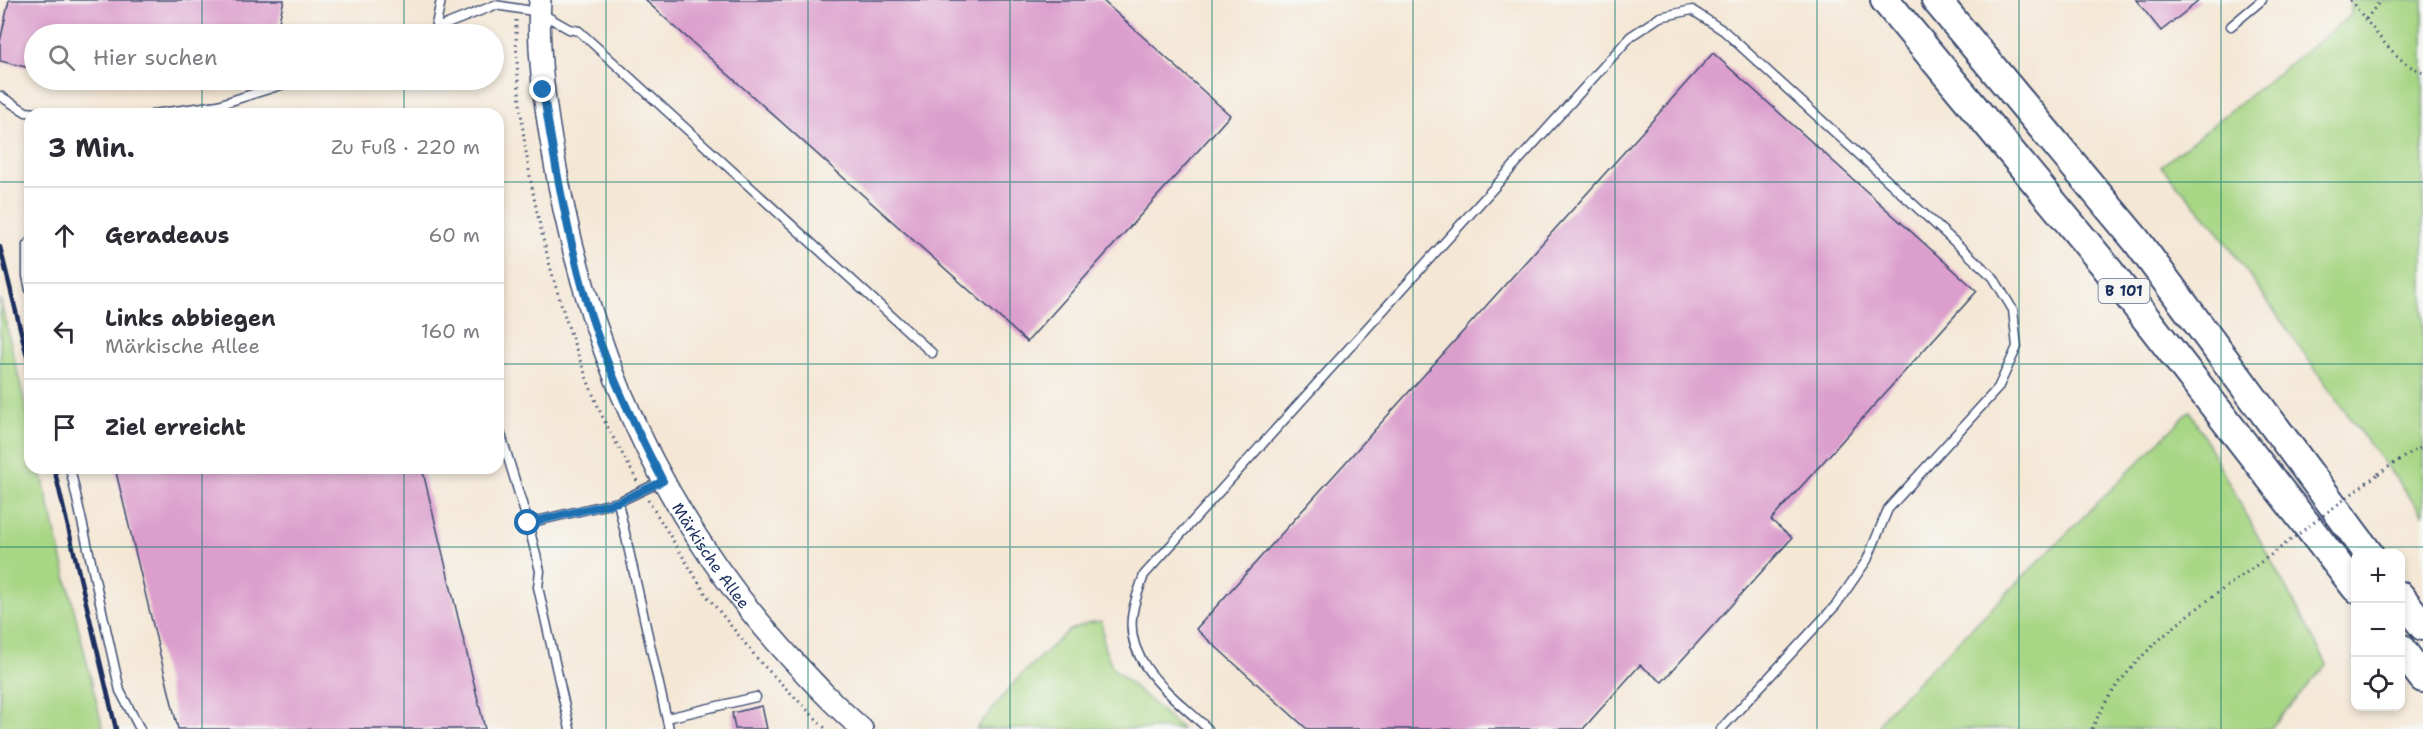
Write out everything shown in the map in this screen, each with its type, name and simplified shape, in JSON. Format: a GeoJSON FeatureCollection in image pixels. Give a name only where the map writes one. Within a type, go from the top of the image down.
{"type":"FeatureCollection","features":[{"type":"Feature","properties":{"kind":"highway","name":"B 101"},"geometry":{"type":"LineString","coordinates":[[1885,0],[2102,262],[2351,583]]}},
{"type":"Feature","properties":{"kind":"highway","name":"B 101"},"geometry":{"type":"LineString","coordinates":[[1936,0],[2136,240],[2365,549]]}},
{"type":"Feature","properties":{"kind":"highway"},"geometry":{"type":"LineString","coordinates":[[2405,603],[2423,626]]}},
{"type":"Feature","properties":{"kind":"highway"},"geometry":{"type":"LineString","coordinates":[[2405,655],[2423,678]]}},
{"type":"Feature","properties":{"kind":"street","name":"Märkische Allee"},"geometry":{"type":"LineString","coordinates":[[539,6],[543,90],[562,203],[585,297],[608,363],[636,429],[663,481],[720,571],[758,622],[834,705],[862,729]]}},
{"type":"Feature","properties":{"kind":"lane"},"geometry":{"type":"LineString","coordinates":[[436,24],[441,0]]}},
{"type":"Feature","properties":{"kind":"lane"},"geometry":{"type":"LineString","coordinates":[[2230,26],[2262,0]]}},
{"type":"Feature","properties":{"kind":"lane"},"geometry":{"type":"LineString","coordinates":[[448,24],[492,3],[539,6],[569,29],[579,31],[932,352]]}},
{"type":"Feature","properties":{"kind":"lane"},"geometry":{"type":"LineString","coordinates":[[1208,729],[1145,669],[1133,645],[1132,612],[1144,575],[1631,36],[1660,17],[1692,10],[1724,32],[1993,277],[2013,310],[2017,347],[1998,388],[1888,509],[1867,560],[1836,605],[1721,729]]}},
{"type":"Feature","properties":{"kind":"lane"},"geometry":{"type":"LineString","coordinates":[[196,108],[218,105],[265,90]]}},
{"type":"Feature","properties":{"kind":"lane"},"geometry":{"type":"LineString","coordinates":[[0,96],[24,110]]}},
{"type":"Feature","properties":{"kind":"lane"},"geometry":{"type":"LineString","coordinates":[[504,444],[540,571],[537,587],[570,729]]}},
{"type":"Feature","properties":{"kind":"lane"},"geometry":{"type":"LineString","coordinates":[[71,474],[120,691],[140,729]]}},
{"type":"Feature","properties":{"kind":"lane"},"geometry":{"type":"LineString","coordinates":[[528,523],[618,502],[663,481]]}},
{"type":"Feature","properties":{"kind":"lane"},"geometry":{"type":"LineString","coordinates":[[618,502],[669,729]]}},
{"type":"Feature","properties":{"kind":"lane"},"geometry":{"type":"LineString","coordinates":[[667,718],[756,697]]}},
{"type":"Feature","properties":{"kind":"path"},"geometry":{"type":"LineString","coordinates":[[2350,0],[2386,44],[2411,69],[2423,73]]}},
{"type":"Feature","properties":{"kind":"path"},"geometry":{"type":"LineString","coordinates":[[2366,19],[2381,0]]}},
{"type":"Feature","properties":{"kind":"path"},"geometry":{"type":"LineString","coordinates":[[516,50],[521,50]]}},
{"type":"Feature","properties":{"kind":"path"},"geometry":{"type":"LineString","coordinates":[[2092,729],[2121,680],[2169,631],[2378,474],[2423,447]]}},
{"type":"Feature","properties":{"kind":"green space"},"geometry":{"type":"Polygon","coordinates":[[[2350,0],[2423,0],[2423,514],[2351,420],[2218,231],[2161,166],[2351,15],[2350,0]]]}},
{"type":"Feature","properties":{"kind":"green space"},"geometry":{"type":"Polygon","coordinates":[[[0,299],[24,399],[24,474],[41,474],[103,729],[0,729],[0,299]]]}},
{"type":"Feature","properties":{"kind":"green space"},"geometry":{"type":"Polygon","coordinates":[[[2190,411],[2327,664],[2270,729],[1877,729],[1887,712],[2190,411]]]}},
{"type":"Feature","properties":{"kind":"green space"},"geometry":{"type":"Polygon","coordinates":[[[1102,621],[1104,647],[1113,668],[1182,729],[976,729],[1019,677],[1068,631],[1087,623],[1102,621]]]}},
{"type":"Feature","properties":{"kind":"building"},"geometry":{"type":"Polygon","coordinates":[[[9,0],[284,0],[278,24],[24,24],[24,67],[0,61],[0,42],[9,0]]]}},
{"type":"Feature","properties":{"kind":"building"},"geometry":{"type":"Polygon","coordinates":[[[645,0],[1102,0],[1230,115],[1027,342],[645,0]]]}},
{"type":"Feature","properties":{"kind":"building"},"geometry":{"type":"Polygon","coordinates":[[[2136,0],[2200,0],[2161,31],[2136,0]]]}},
{"type":"Feature","properties":{"kind":"building"},"geometry":{"type":"Polygon","coordinates":[[[1713,53],[1977,291],[1771,520],[1792,538],[1662,682],[1640,665],[1583,729],[1307,729],[1196,629],[1713,53]]]}},
{"type":"Feature","properties":{"kind":"building"},"geometry":{"type":"Polygon","coordinates":[[[116,474],[423,474],[485,729],[178,729],[116,474]]]}},
{"type":"Feature","properties":{"kind":"building"},"geometry":{"type":"Polygon","coordinates":[[[762,706],[767,729],[735,729],[732,713],[762,706]]]}},
{"type":"Feature","properties":{"kind":"railway"},"geometry":{"type":"LineString","coordinates":[[0,247],[24,344]]}},
{"type":"Feature","properties":{"kind":"railway"},"geometry":{"type":"LineString","coordinates":[[55,474],[116,729]]}},
{"type":"Feature","properties":{"kind":"route"},"geometry":{"type":"LineString","coordinates":[[528,523],[618,502],[663,481],[636,429],[608,363],[585,297],[562,203],[543,90]]}}]}
